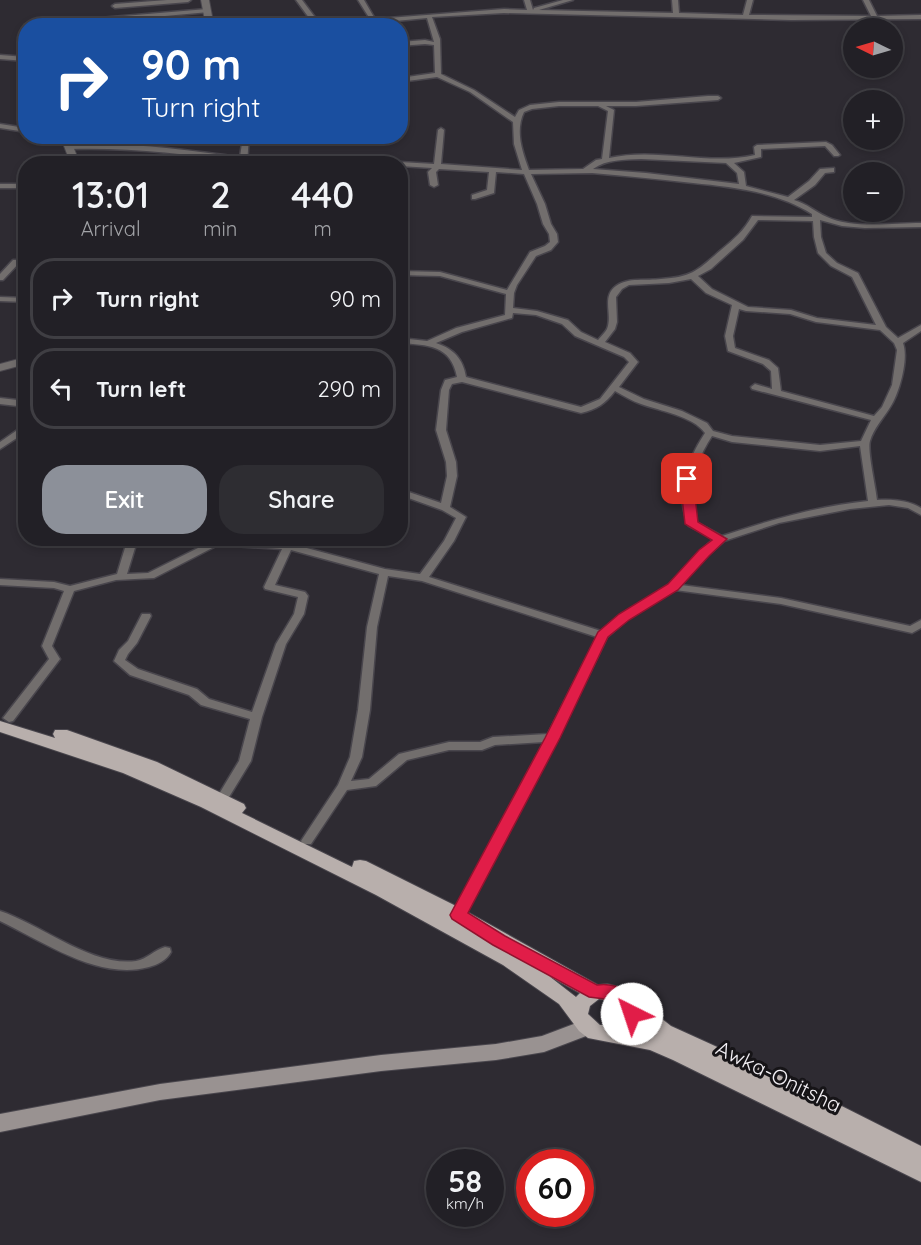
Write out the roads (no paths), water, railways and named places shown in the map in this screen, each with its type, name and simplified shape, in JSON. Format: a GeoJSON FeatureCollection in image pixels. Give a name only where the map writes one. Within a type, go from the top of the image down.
{"type":"FeatureCollection","features":[{"type":"Feature","properties":{"kind":"main road"},"geometry":{"type":"LineString","coordinates":[[3,720],[122,755],[200,787],[458,915],[595,992]]}},
{"type":"Feature","properties":{"kind":"main road"},"geometry":{"type":"LineString","coordinates":[[3,720],[173,787],[364,880],[516,964],[567,1000],[583,1019],[595,1032],[611,1034],[622,1030],[629,1023],[632,1014],[629,1005],[619,995],[603,991],[595,992],[583,1000],[583,1019]]}},
{"type":"Feature","properties":{"kind":"main road","name":"Awka-Onitsha"},"geometry":{"type":"LineString","coordinates":[[629,1005],[664,1032],[788,1088],[921,1156]]}},
{"type":"Feature","properties":{"kind":"main road"},"geometry":{"type":"LineString","coordinates":[[0,1123],[160,1092],[381,1063],[496,1052],[544,1044],[583,1019]]}},
{"type":"Feature","properties":{"kind":"main road","name":"Awka-Onitsha"},"geometry":{"type":"LineString","coordinates":[[611,1034],[653,1043],[680,1054],[921,1173]]}},
{"type":"Feature","properties":{"kind":"street"},"geometry":{"type":"LineString","coordinates":[[115,6],[188,0]]}},
{"type":"Feature","properties":{"kind":"street"},"geometry":{"type":"LineString","coordinates":[[205,0],[207,18]]}},
{"type":"Feature","properties":{"kind":"street"},"geometry":{"type":"LineString","coordinates":[[299,0],[313,18]]}},
{"type":"Feature","properties":{"kind":"street"},"geometry":{"type":"LineString","coordinates":[[361,0],[372,18]]}},
{"type":"Feature","properties":{"kind":"street"},"geometry":{"type":"LineString","coordinates":[[527,0],[530,10]]}},
{"type":"Feature","properties":{"kind":"street"},"geometry":{"type":"LineString","coordinates":[[521,12],[570,0]]}},
{"type":"Feature","properties":{"kind":"street"},"geometry":{"type":"LineString","coordinates":[[675,0],[676,15]]}},
{"type":"Feature","properties":{"kind":"street"},"geometry":{"type":"LineString","coordinates":[[746,17],[750,0]]}},
{"type":"Feature","properties":{"kind":"street"},"geometry":{"type":"LineString","coordinates":[[866,0],[875,17]]}},
{"type":"Feature","properties":{"kind":"street"},"geometry":{"type":"LineString","coordinates":[[124,18],[207,11]]}},
{"type":"Feature","properties":{"kind":"street"},"geometry":{"type":"LineString","coordinates":[[408,18],[483,12],[746,17],[921,17]]}},
{"type":"Feature","properties":{"kind":"street"},"geometry":{"type":"LineString","coordinates":[[429,16],[436,44],[438,75]]}},
{"type":"Feature","properties":{"kind":"street"},"geometry":{"type":"LineString","coordinates":[[408,43],[436,44]]}},
{"type":"Feature","properties":{"kind":"street"},"geometry":{"type":"LineString","coordinates":[[0,57],[18,58]]}},
{"type":"Feature","properties":{"kind":"street"},"geometry":{"type":"LineString","coordinates":[[408,79],[438,75],[472,91],[517,122]]}},
{"type":"Feature","properties":{"kind":"street"},"geometry":{"type":"LineString","coordinates":[[427,344],[459,330],[506,318],[510,310],[510,292],[533,254],[548,248],[554,242],[553,234],[549,230],[518,146],[517,122],[521,111],[532,106],[598,105],[718,98]]}},
{"type":"Feature","properties":{"kind":"street"},"geometry":{"type":"LineString","coordinates":[[598,105],[611,110],[612,114],[607,132],[605,159]]}},
{"type":"Feature","properties":{"kind":"street"},"geometry":{"type":"LineString","coordinates":[[0,126],[18,129]]}},
{"type":"Feature","properties":{"kind":"street"},"geometry":{"type":"LineString","coordinates":[[434,185],[432,172],[437,167],[441,130]]}},
{"type":"Feature","properties":{"kind":"street"},"geometry":{"type":"LineString","coordinates":[[100,144],[149,146],[212,156]]}},
{"type":"Feature","properties":{"kind":"street"},"geometry":{"type":"LineString","coordinates":[[585,171],[595,162],[623,157],[728,161],[757,157],[757,147],[769,145],[826,144],[836,155]]}},
{"type":"Feature","properties":{"kind":"street"},"geometry":{"type":"LineString","coordinates":[[728,161],[740,172],[743,187]]}},
{"type":"Feature","properties":{"kind":"street"},"geometry":{"type":"LineString","coordinates":[[408,165],[493,171],[585,171],[646,174],[743,187],[789,200],[816,216],[853,225],[921,225]]}},
{"type":"Feature","properties":{"kind":"street"},"geometry":{"type":"LineString","coordinates":[[789,200],[820,174],[831,170]]}},
{"type":"Feature","properties":{"kind":"street"},"geometry":{"type":"LineString","coordinates":[[475,197],[491,190],[493,171]]}},
{"type":"Feature","properties":{"kind":"street"},"geometry":{"type":"LineString","coordinates":[[0,186],[18,186]]}},
{"type":"Feature","properties":{"kind":"street"},"geometry":{"type":"LineString","coordinates":[[599,344],[611,329],[613,293],[619,286],[627,283],[680,280],[706,268],[746,234],[755,218],[816,216]]}},
{"type":"Feature","properties":{"kind":"street"},"geometry":{"type":"LineString","coordinates":[[816,216],[817,237],[826,260],[835,268],[855,275],[882,328],[898,342],[901,350],[896,385],[886,408],[876,419],[864,443],[873,503]]}},
{"type":"Feature","properties":{"kind":"street"},"geometry":{"type":"LineString","coordinates":[[0,278],[16,262]]}},
{"type":"Feature","properties":{"kind":"street"},"geometry":{"type":"LineString","coordinates":[[408,273],[440,274],[510,292]]}},
{"type":"Feature","properties":{"kind":"street"},"geometry":{"type":"LineString","coordinates":[[692,275],[709,291],[735,304],[760,311],[791,312],[816,320],[882,328]]}},
{"type":"Feature","properties":{"kind":"street"},"geometry":{"type":"LineString","coordinates":[[0,299],[18,300]]}},
{"type":"Feature","properties":{"kind":"street"},"geometry":{"type":"LineString","coordinates":[[735,304],[729,336],[731,349],[766,362],[775,370],[777,392]]}},
{"type":"Feature","properties":{"kind":"street"},"geometry":{"type":"LineString","coordinates":[[445,508],[452,476],[451,462],[441,430],[445,390],[448,382],[462,379],[581,410],[603,401],[634,360],[578,334],[565,322],[537,313],[510,310]]}},
{"type":"Feature","properties":{"kind":"street"},"geometry":{"type":"LineString","coordinates":[[898,342],[917,333],[921,327]]}},
{"type":"Feature","properties":{"kind":"street"},"geometry":{"type":"LineString","coordinates":[[408,341],[446,350],[455,357],[459,364],[462,379]]}},
{"type":"Feature","properties":{"kind":"street"},"geometry":{"type":"LineString","coordinates":[[0,368],[18,362]]}},
{"type":"Feature","properties":{"kind":"street"},"geometry":{"type":"LineString","coordinates":[[755,387],[876,419]]}},
{"type":"Feature","properties":{"kind":"street"},"geometry":{"type":"LineString","coordinates":[[615,388],[640,401],[679,413],[704,425],[710,433],[745,441],[808,447],[864,443]]}},
{"type":"Feature","properties":{"kind":"street"},"geometry":{"type":"LineString","coordinates":[[0,401],[18,403]]}},
{"type":"Feature","properties":{"kind":"street"},"geometry":{"type":"LineString","coordinates":[[0,446],[18,433]]}},
{"type":"Feature","properties":{"kind":"street"},"geometry":{"type":"LineString","coordinates":[[710,433],[701,445],[687,479],[689,510],[692,524],[721,539]]}},
{"type":"Feature","properties":{"kind":"street"},"geometry":{"type":"LineString","coordinates":[[408,495],[445,508],[461,517],[449,541],[423,578]]}},
{"type":"Feature","properties":{"kind":"street"},"geometry":{"type":"LineString","coordinates":[[458,915],[552,738],[603,635],[624,617],[673,587],[704,553],[721,539],[777,520],[873,503],[889,502],[911,506],[921,512]]}},
{"type":"Feature","properties":{"kind":"street"},"geometry":{"type":"LineString","coordinates":[[121,578],[131,546]]}},
{"type":"Feature","properties":{"kind":"street"},"geometry":{"type":"LineString","coordinates":[[0,582],[54,585],[70,589],[121,578],[150,576],[208,546]]}},
{"type":"Feature","properties":{"kind":"street"},"geometry":{"type":"LineString","coordinates":[[222,799],[245,761],[256,717],[281,644],[303,603],[301,594],[269,587],[288,546],[384,572],[423,578],[603,635]]}},
{"type":"Feature","properties":{"kind":"street"},"geometry":{"type":"LineString","coordinates":[[307,841],[343,786],[356,757],[364,710],[372,627],[384,572]]}},
{"type":"Feature","properties":{"kind":"street"},"geometry":{"type":"LineString","coordinates":[[673,587],[782,601],[912,630],[921,623]]}},
{"type":"Feature","properties":{"kind":"street"},"geometry":{"type":"LineString","coordinates":[[3,720],[55,659],[47,646],[70,589]]}},
{"type":"Feature","properties":{"kind":"street"},"geometry":{"type":"LineString","coordinates":[[147,616],[132,643],[119,660],[134,672],[193,692],[205,702],[256,717]]}},
{"type":"Feature","properties":{"kind":"street"},"geometry":{"type":"LineString","coordinates":[[343,786],[372,783],[403,757],[449,746],[482,746],[493,741],[552,738]]}},
{"type":"Feature","properties":{"kind":"street"},"geometry":{"type":"LineString","coordinates":[[0,916],[99,962],[126,966],[148,963],[165,952]]}}]}
